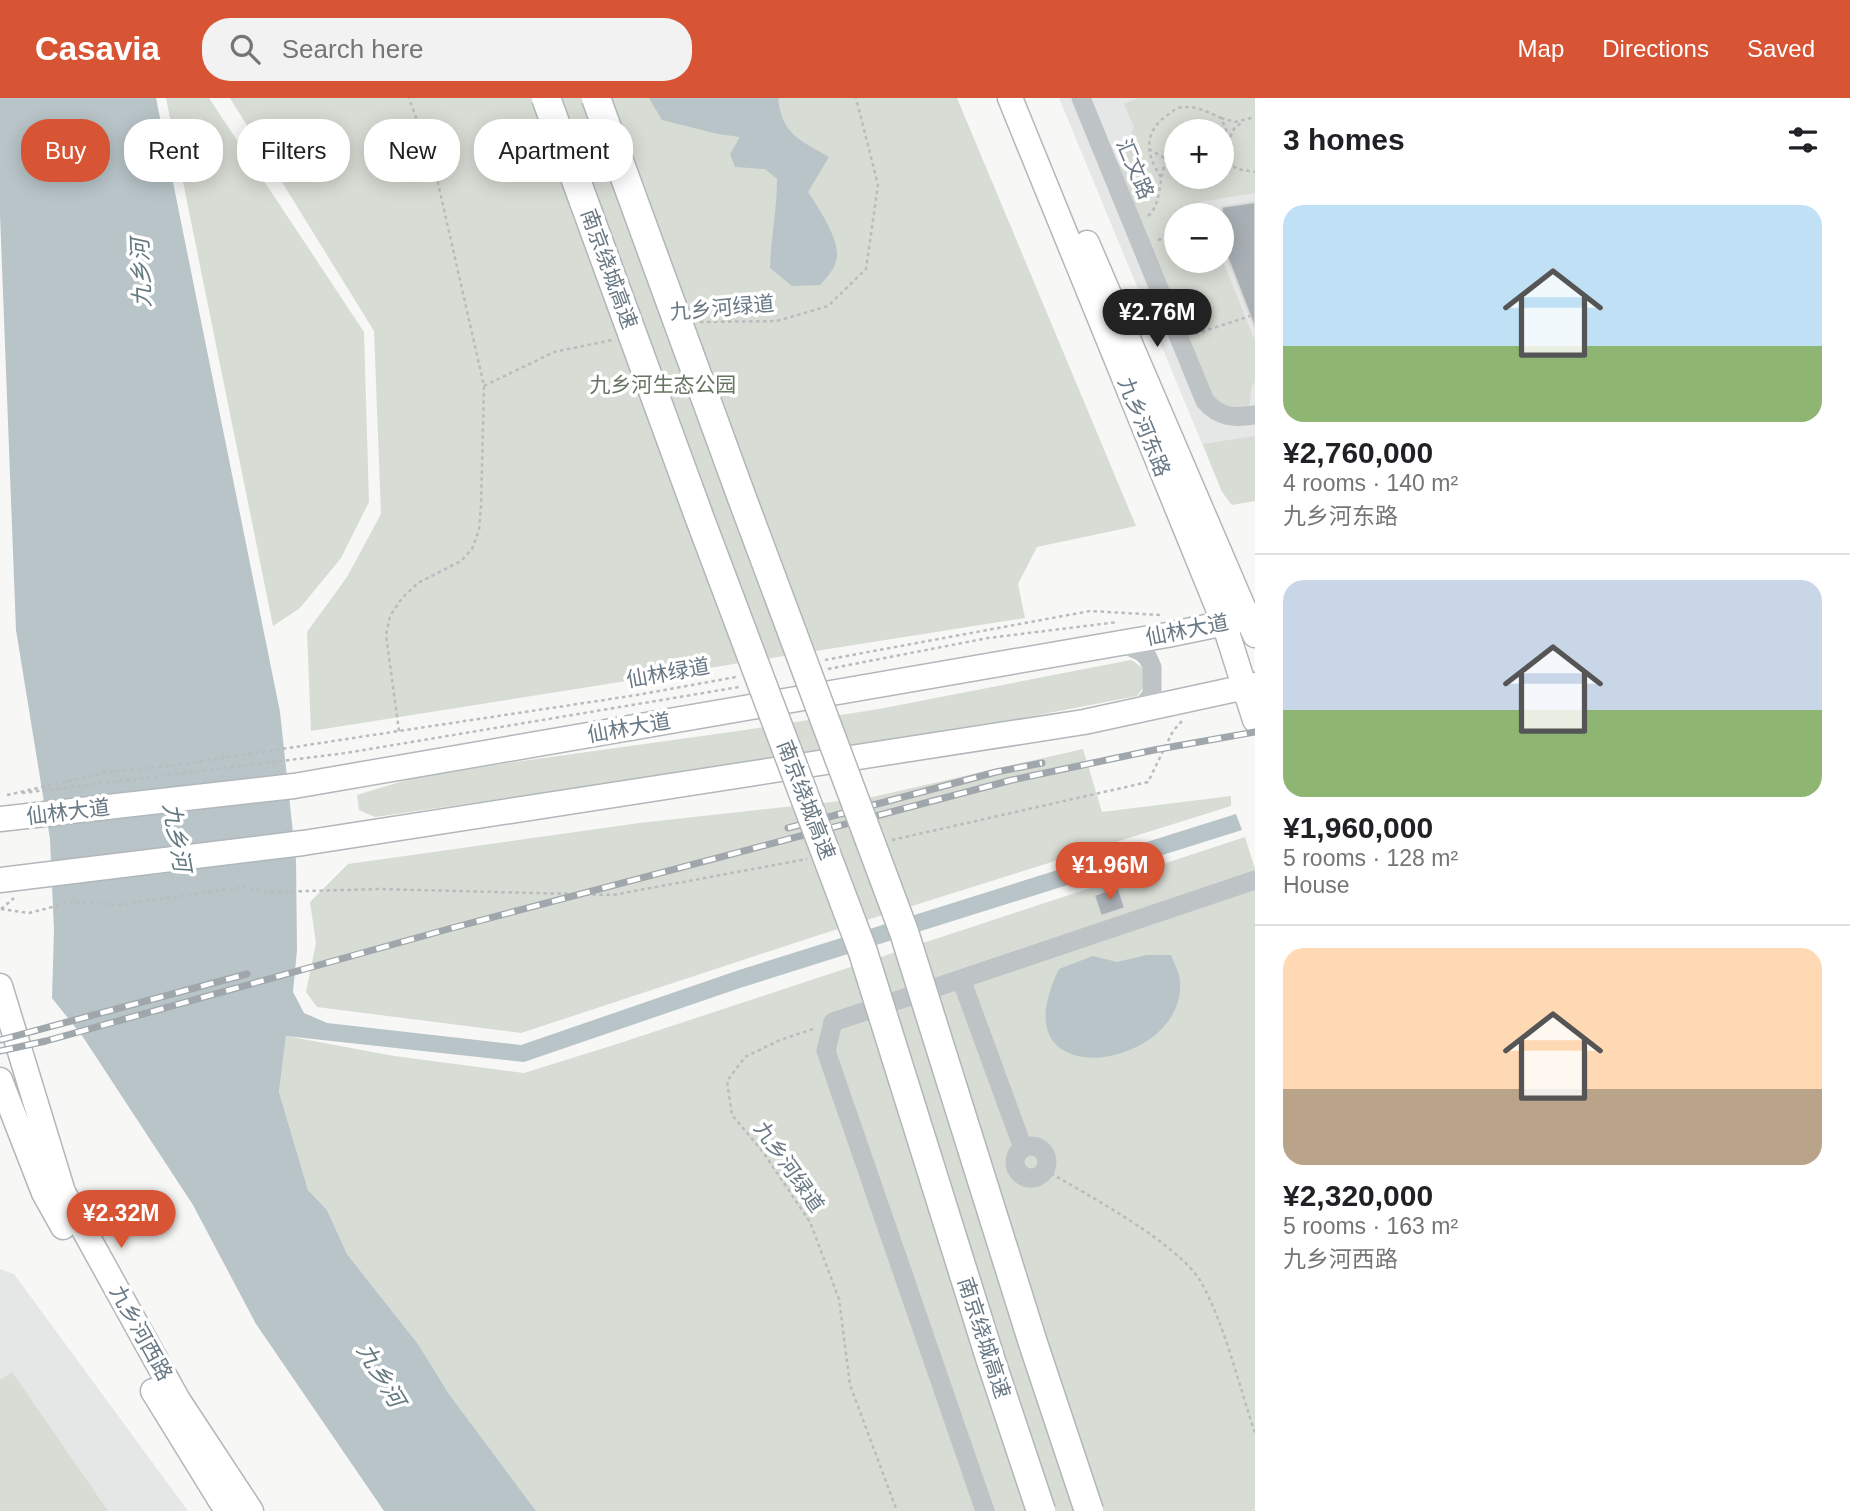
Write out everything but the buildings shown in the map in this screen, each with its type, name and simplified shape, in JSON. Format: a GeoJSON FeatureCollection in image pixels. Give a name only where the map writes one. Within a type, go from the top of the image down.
{"type":"FeatureCollection","features":[{"type":"Feature","properties":{"kind":"highway","name":"南京绕城高速"},"geometry":{"type":"LineString","coordinates":[[546,98],[863,952],[1041,1511]]}},
{"type":"Feature","properties":{"kind":"highway"},"geometry":{"type":"LineString","coordinates":[[596,98],[741,498],[904,932],[1033,1343],[1089,1511]]}},
{"type":"Feature","properties":{"kind":"main road","name":"九乡河东路"},"geometry":{"type":"LineString","coordinates":[[1010,98],[1245,623]]}},
{"type":"Feature","properties":{"kind":"main road","name":"九乡河东路"},"geometry":{"type":"LineString","coordinates":[[1025,98],[1245,623],[1255,720]]}},
{"type":"Feature","properties":{"kind":"main road","name":"仙林大道"},"geometry":{"type":"LineString","coordinates":[[0,820],[294,786],[1123,632],[1245,623]]}},
{"type":"Feature","properties":{"kind":"main road"},"geometry":{"type":"LineString","coordinates":[[0,880],[303,843],[1084,722],[1250,686]]}},
{"type":"Feature","properties":{"kind":"main road","name":"九乡河西路"},"geometry":{"type":"LineString","coordinates":[[0,986],[63,1192],[178,1400],[251,1511]]}},
{"type":"Feature","properties":{"kind":"main road","name":"九乡河西路"},"geometry":{"type":"LineString","coordinates":[[0,1080],[44,1193],[163,1409],[228,1511]]}},
{"type":"Feature","properties":{"kind":"street","name":"汇文路"},"geometry":{"type":"LineString","coordinates":[[1081,98],[1205,401],[1215,412],[1233,418],[1255,415]]}},
{"type":"Feature","properties":{"kind":"street"},"geometry":{"type":"LineString","coordinates":[[1123,632],[1148,658],[1152,667],[1152,695],[1138,711]]}},
{"type":"Feature","properties":{"kind":"street"},"geometry":{"type":"LineString","coordinates":[[985,1511],[826,1051],[833,1022],[1255,880]]}},
{"type":"Feature","properties":{"kind":"street"},"geometry":{"type":"LineString","coordinates":[[961,979],[1023,1148],[1033,1146],[1042,1150],[1047,1160],[1045,1170]]}},
{"type":"Feature","properties":{"kind":"path"},"geometry":{"type":"LineString","coordinates":[[398,732],[386,635],[390,616],[402,598],[418,583],[461,561],[472,549],[479,530],[481,506],[484,386],[435,170],[409,98]]}},
{"type":"Feature","properties":{"kind":"path","name":"九乡河绿道"},"geometry":{"type":"LineString","coordinates":[[691,322],[777,321],[828,306],[866,269],[878,185],[856,98]]}},
{"type":"Feature","properties":{"kind":"path"},"geometry":{"type":"LineString","coordinates":[[1161,177],[1151,164],[1150,135],[1160,121],[1178,108],[1198,108],[1235,122],[1255,117]]}},
{"type":"Feature","properties":{"kind":"path"},"geometry":{"type":"LineString","coordinates":[[1234,128],[1243,121]]}},
{"type":"Feature","properties":{"kind":"path"},"geometry":{"type":"LineString","coordinates":[[1149,149],[1164,158]]}},
{"type":"Feature","properties":{"kind":"path"},"geometry":{"type":"LineString","coordinates":[[1234,166],[1255,172]]}},
{"type":"Feature","properties":{"kind":"path"},"geometry":{"type":"LineString","coordinates":[[1134,226],[1152,211],[1160,196],[1164,167]]}},
{"type":"Feature","properties":{"kind":"path"},"geometry":{"type":"LineString","coordinates":[[1178,339],[1250,317]]}},
{"type":"Feature","properties":{"kind":"path"},"geometry":{"type":"LineString","coordinates":[[484,386],[554,352],[617,339]]}},
{"type":"Feature","properties":{"kind":"path"},"geometry":{"type":"LineString","coordinates":[[820,661],[1090,611],[1163,615],[1138,619]]}},
{"type":"Feature","properties":{"kind":"path"},"geometry":{"type":"LineString","coordinates":[[825,670],[988,638],[1123,632]]}},
{"type":"Feature","properties":{"kind":"path","name":"仙林绿道"},"geometry":{"type":"LineString","coordinates":[[742,676],[398,732],[177,765],[108,772],[7,795],[346,753],[744,686]]}},
{"type":"Feature","properties":{"kind":"path"},"geometry":{"type":"LineString","coordinates":[[891,840],[1148,782],[1173,732],[1182,721]]}},
{"type":"Feature","properties":{"kind":"path"},"geometry":{"type":"LineString","coordinates":[[1,909],[29,914],[72,902],[131,904],[243,887],[271,892],[379,889],[613,895],[810,858]]}},
{"type":"Feature","properties":{"kind":"path","name":"九乡河绿道"},"geometry":{"type":"LineString","coordinates":[[833,1022],[780,1040],[745,1057],[727,1081],[732,1115],[763,1152],[810,1222],[839,1299],[850,1385],[897,1511]]}},
{"type":"Feature","properties":{"kind":"path"},"geometry":{"type":"LineString","coordinates":[[1045,1170],[1120,1214],[1177,1256],[1200,1280],[1217,1319],[1255,1433]]}},
{"type":"Feature","properties":{"kind":"shaded area"},"geometry":{"type":"Polygon","coordinates":[[[1059,98],[1255,98],[1255,486],[1222,492],[1059,98]]]}},
{"type":"Feature","properties":{"kind":"shaded area"},"geometry":{"type":"Polygon","coordinates":[[[0,1269],[14,1274],[188,1511],[0,1511],[0,1269]]]}},
{"type":"Feature","properties":{"kind":"green space"},"geometry":{"type":"Polygon","coordinates":[[[166,98],[209,98],[223,119],[170,119],[166,98]]]}},
{"type":"Feature","properties":{"kind":"green space","name":"九乡河生态公园"},"geometry":{"type":"Polygon","coordinates":[[[230,98],[957,98],[1136,526],[1037,547],[1018,584],[1025,618],[311,731],[307,632],[347,577],[381,514],[374,331],[282,182],[350,182],[350,119],[243,119],[230,98]]]}},
{"type":"Feature","properties":{"kind":"green space"},"geometry":{"type":"Polygon","coordinates":[[[1138,98],[1255,98],[1255,193],[1199,203],[1164,203],[1164,273],[1228,273],[1255,341],[1255,382],[1252,385],[1249,408],[1243,411],[1216,403],[1118,168],[1134,127],[1124,104],[1138,98]]]}},
{"type":"Feature","properties":{"kind":"green space"},"geometry":{"type":"Polygon","coordinates":[[[223,119],[237,140],[237,182],[265,182],[364,332],[369,502],[341,558],[300,608],[273,626],[183,182],[223,182],[223,119]]]}},
{"type":"Feature","properties":{"kind":"green space"},"geometry":{"type":"Polygon","coordinates":[[[1255,436],[1255,501],[1232,505],[1222,492],[1203,444],[1255,436]]]}},
{"type":"Feature","properties":{"kind":"green space"},"geometry":{"type":"Polygon","coordinates":[[[1131,660],[1146,676],[1137,696],[886,744],[375,817],[359,810],[357,795],[423,775],[879,709],[1131,660]]]}},
{"type":"Feature","properties":{"kind":"green space"},"geometry":{"type":"Polygon","coordinates":[[[1083,749],[1102,812],[1231,796],[1231,806],[819,935],[521,1033],[317,1007],[306,992],[316,943],[310,902],[348,864],[639,823],[868,798],[1083,749]]]}},
{"type":"Feature","properties":{"kind":"green space"},"geometry":{"type":"Polygon","coordinates":[[[1245,837],[1255,869],[1255,1511],[536,1511],[449,1394],[418,1344],[347,1254],[327,1210],[308,1190],[279,1092],[286,1036],[394,1056],[524,1073],[1245,837]]]}},
{"type":"Feature","properties":{"kind":"green space"},"geometry":{"type":"Polygon","coordinates":[[[12,1372],[108,1511],[0,1511],[0,1380],[12,1372]]]}},
{"type":"Feature","properties":{"kind":"water","name":"九乡河"},"geometry":{"type":"Polygon","coordinates":[[[0,98],[156,98],[160,119],[124,119],[124,182],[173,182],[280,712],[296,861],[297,950],[293,992],[304,1013],[327,1023],[521,1045],[739,970],[1236,814],[1242,830],[740,988],[524,1062],[286,1036],[279,1092],[308,1190],[327,1210],[347,1254],[418,1344],[449,1394],[536,1511],[384,1511],[256,1324],[193,1205],[83,1037],[52,998],[54,930],[50,839],[16,630],[0,215],[0,98]]]}},
{"type":"Feature","properties":{"kind":"water"},"geometry":{"type":"Polygon","coordinates":[[[649,98],[778,98],[784,120],[794,135],[829,157],[808,192],[827,222],[837,255],[831,272],[820,285],[792,286],[770,268],[777,179],[765,169],[735,167],[730,154],[740,137],[662,120],[649,98]]]}},
{"type":"Feature","properties":{"kind":"water"},"geometry":{"type":"Polygon","coordinates":[[[1147,955],[1171,955],[1180,981],[1174,1011],[1155,1035],[1128,1051],[1098,1057],[1071,1054],[1051,1039],[1046,1011],[1059,969],[1093,956],[1117,962],[1147,955]]]}},
{"type":"Feature","properties":{"kind":"railway"},"geometry":{"type":"LineString","coordinates":[[0,1051],[46,1041],[452,928],[1012,780],[1255,732]]}},
{"type":"Feature","properties":{"kind":"railway"},"geometry":{"type":"LineString","coordinates":[[788,828],[996,772],[1042,763]]}},
{"type":"Feature","properties":{"kind":"railway"},"geometry":{"type":"LineString","coordinates":[[0,1040],[247,974]]}}]}
